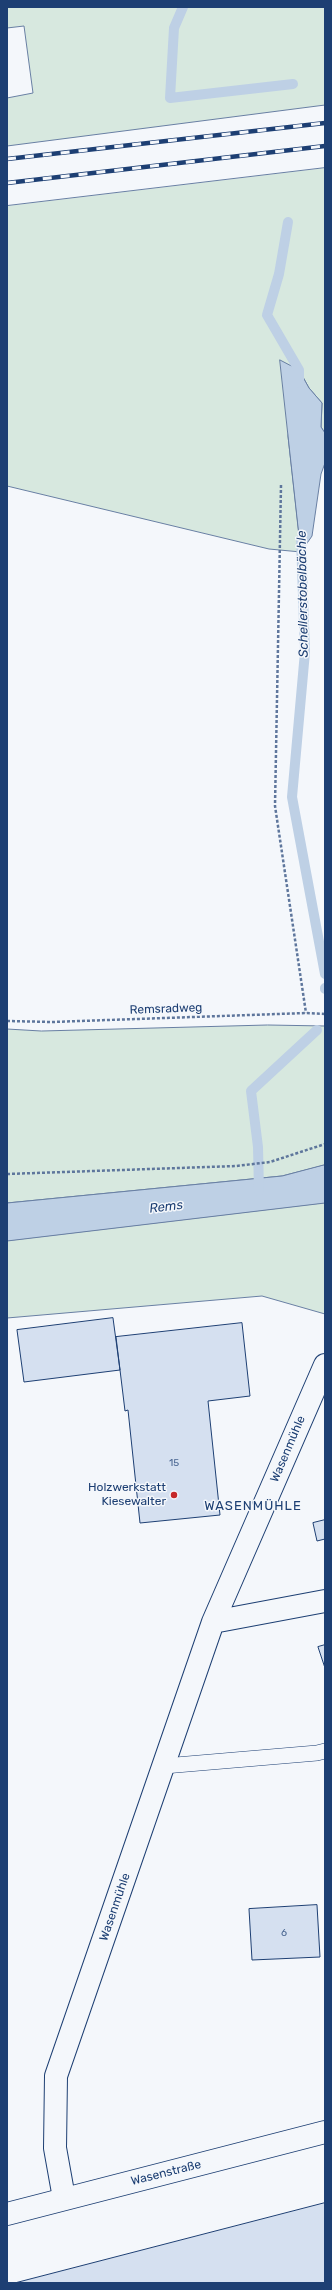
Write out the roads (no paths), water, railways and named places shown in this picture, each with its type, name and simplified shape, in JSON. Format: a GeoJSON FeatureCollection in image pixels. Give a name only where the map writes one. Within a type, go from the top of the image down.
{"type":"FeatureCollection","features":[{"type":"Feature","properties":{"kind":"street","name":"Wasenmühle"},"geometry":{"type":"LineString","coordinates":[[64,2198],[55,2148],[56,2076],[213,1622],[325,1365]]}},
{"type":"Feature","properties":{"kind":"street"},"geometry":{"type":"LineString","coordinates":[[213,1622],[325,1601]]}},
{"type":"Feature","properties":{"kind":"street","name":"Wasenstraße"},"geometry":{"type":"LineString","coordinates":[[7,2214],[64,2198],[325,2132]]}},
{"type":"Feature","properties":{"kind":"lane"},"geometry":{"type":"LineString","coordinates":[[164,1766],[325,1751]]}},
{"type":"Feature","properties":{"kind":"water"},"geometry":{"type":"Polygon","coordinates":[[[280,360],[299,370],[309,388],[322,403],[321,427],[325,433],[325,463],[321,474],[312,536],[301,552],[280,360]]]}},
{"type":"Feature","properties":{"kind":"water","name":"Rems"},"geometry":{"type":"Polygon","coordinates":[[[325,1165],[325,1203],[7,1241],[7,1203],[282,1176],[325,1165]]]}},
{"type":"Feature","properties":{"kind":"waterway","name":"Schellerstobelbächle"},"geometry":{"type":"LineString","coordinates":[[183,7],[174,28],[170,98],[293,84]]}},
{"type":"Feature","properties":{"kind":"waterway","name":"Schellerstobelbächle"},"geometry":{"type":"LineString","coordinates":[[288,222],[279,274],[267,315],[299,370],[299,383]]}},
{"type":"Feature","properties":{"kind":"waterway","name":"Schellerstobelbächle"},"geometry":{"type":"LineString","coordinates":[[301,539],[305,652],[292,797],[325,974]]}},
{"type":"Feature","properties":{"kind":"waterway","name":"Schellerstobelbächle"},"geometry":{"type":"LineString","coordinates":[[259,1191],[258,1147],[251,1091],[317,1030]]}},
{"type":"Feature","properties":{"kind":"railway"},"geometry":{"type":"LineString","coordinates":[[7,159],[325,123]]}},
{"type":"Feature","properties":{"kind":"railway"},"geometry":{"type":"LineString","coordinates":[[7,183],[325,146]]}},
{"type":"Feature","properties":{"kind":"place","name":"Holzwerkstatt Kiesewalter"},"geometry":{"type":"Point","coordinates":[174,1495]}},
{"type":"Feature","properties":{"kind":"district","name":"WASENMÜHLE"},"geometry":{"type":"Point","coordinates":[253,1506]}}]}
